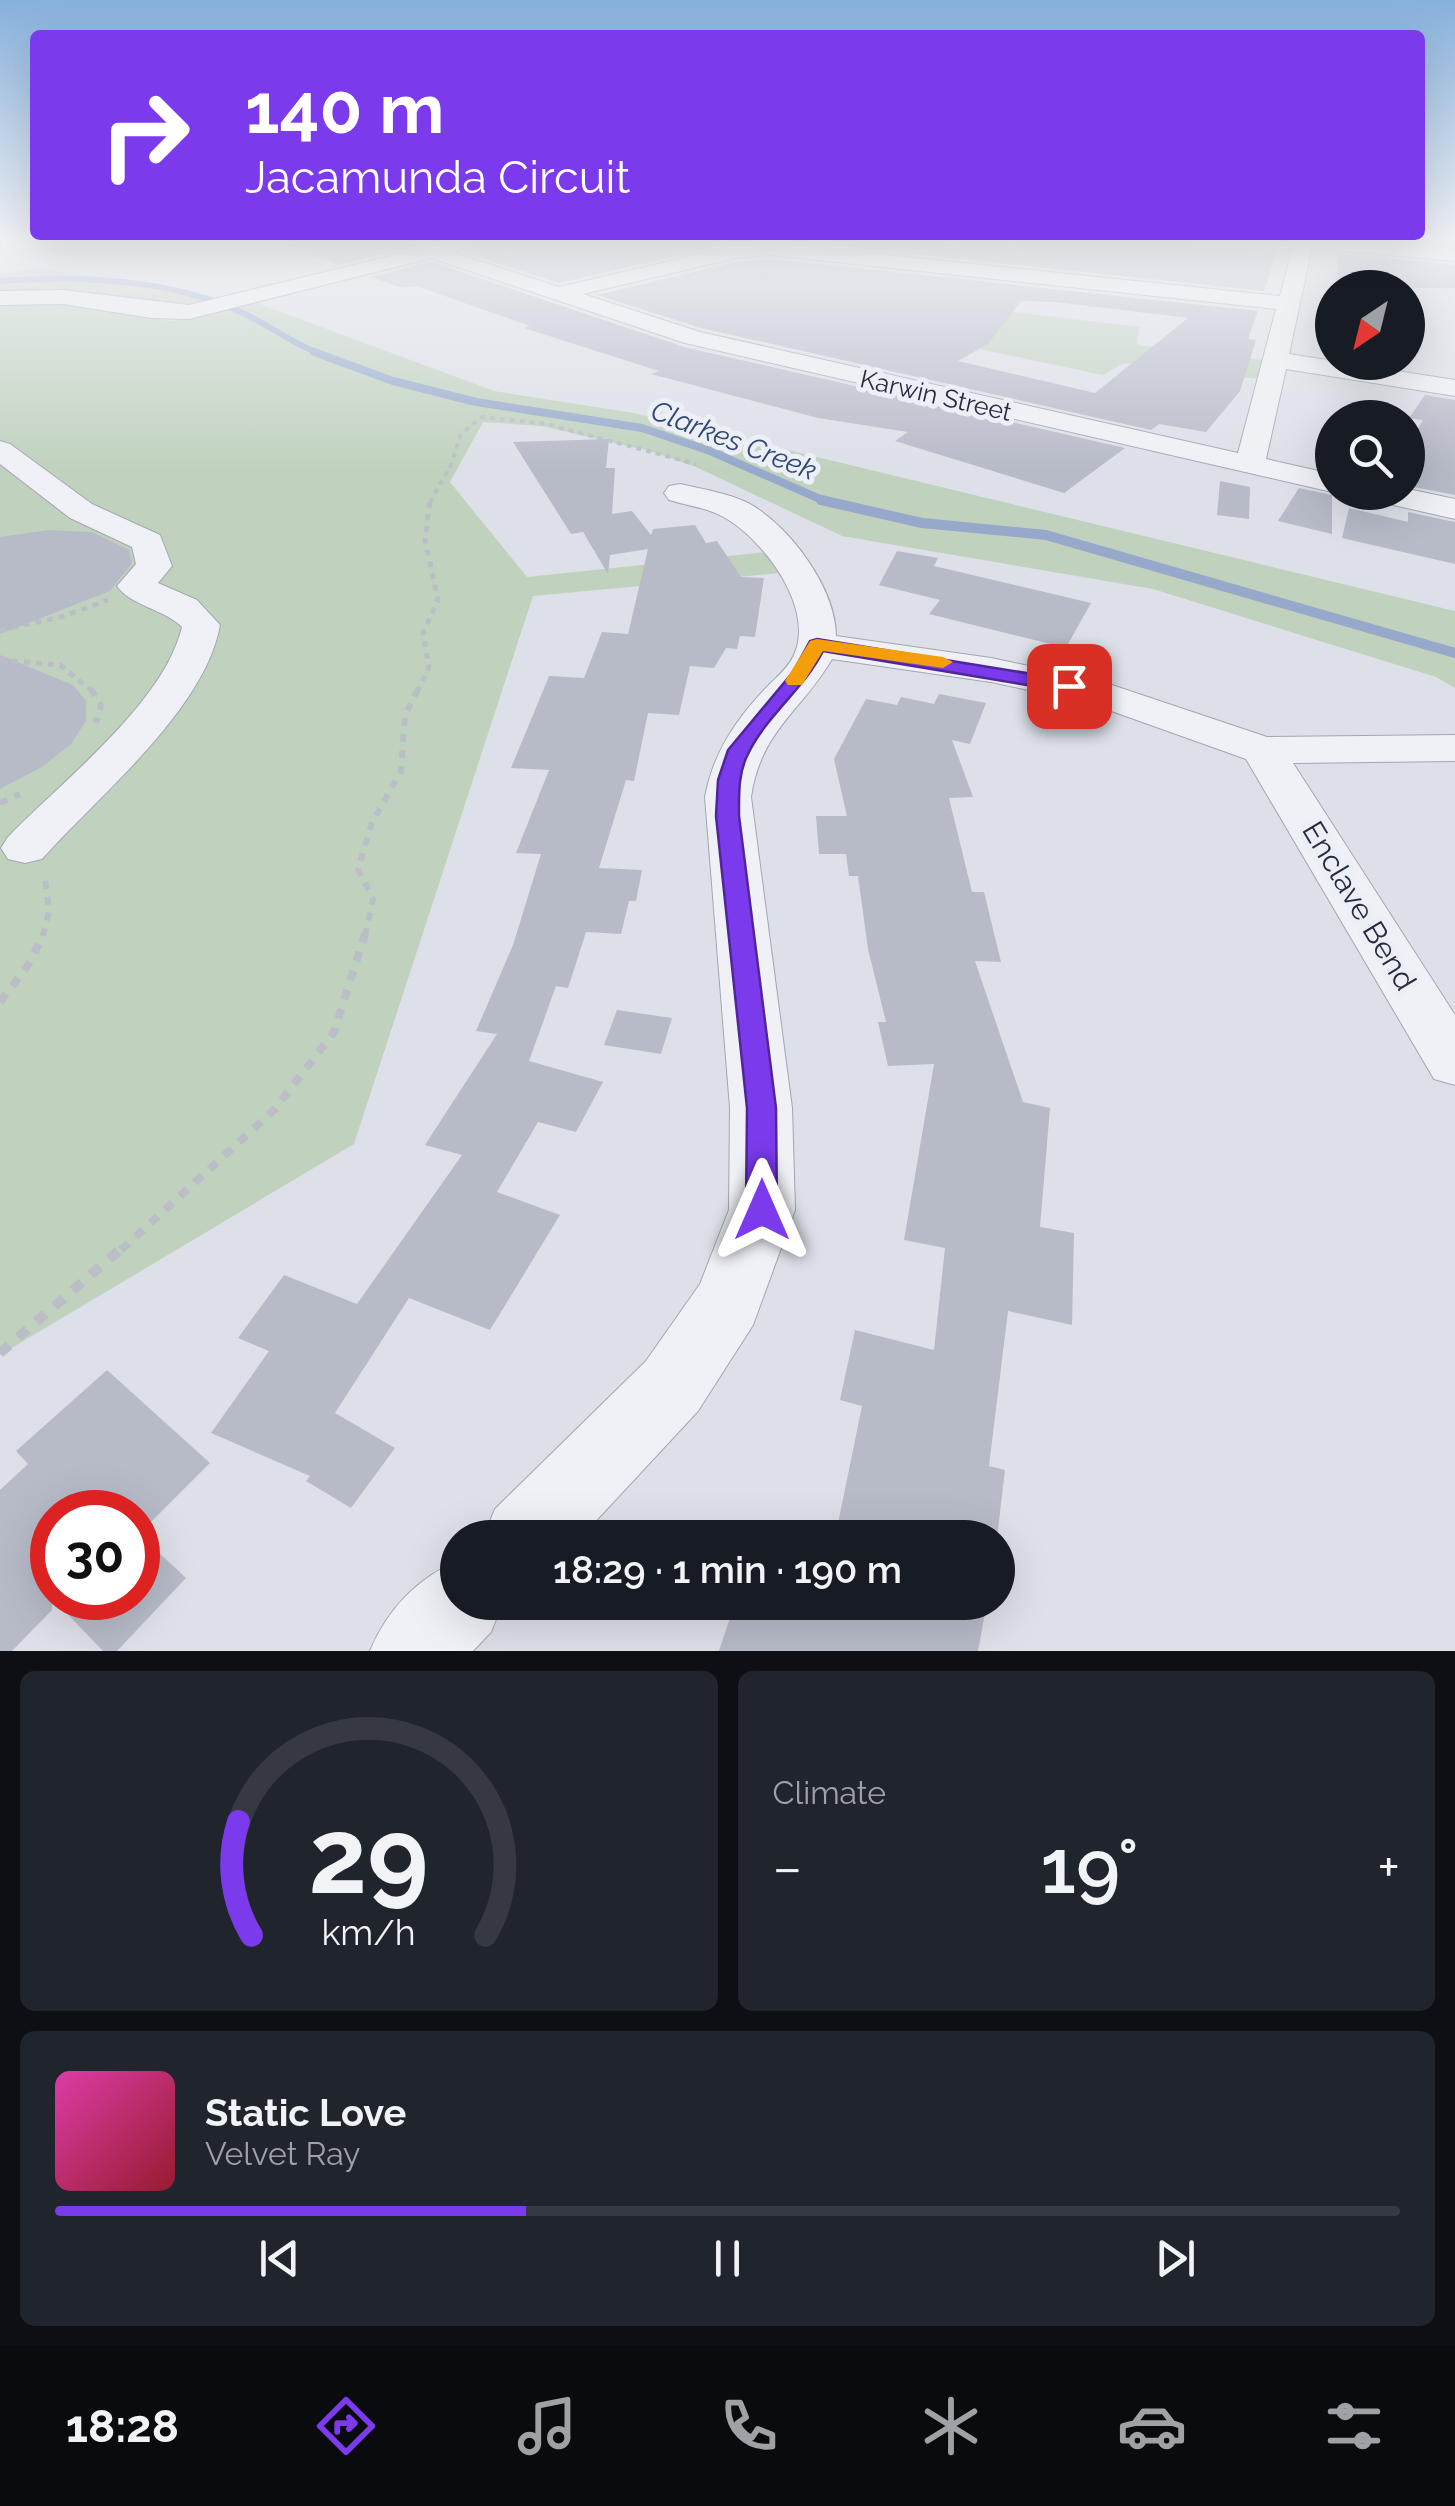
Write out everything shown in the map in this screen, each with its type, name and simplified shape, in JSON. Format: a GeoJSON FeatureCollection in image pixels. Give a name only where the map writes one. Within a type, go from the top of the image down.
{"type":"FeatureCollection","features":[{"type":"Feature","properties":{"kind":"street"},"geometry":{"type":"LineString","coordinates":[[102,315],[142,315]]}},
{"type":"Feature","properties":{"kind":"street","name":"Karwin Street"},"geometry":{"type":"LineString","coordinates":[[619,315],[694,338],[1315,479]]}},
{"type":"Feature","properties":{"kind":"street"},"geometry":{"type":"LineString","coordinates":[[1250,465],[1288,315]]}},
{"type":"Feature","properties":{"kind":"street"},"geometry":{"type":"LineString","coordinates":[[1278,360],[1455,388]]}},
{"type":"Feature","properties":{"kind":"street"},"geometry":{"type":"LineString","coordinates":[[0,450],[82,512],[148,542],[154,566],[136,586],[184,608],[201,625],[202,634],[188,669],[149,718],[25,848]]}},
{"type":"Feature","properties":{"kind":"street"},"geometry":{"type":"LineString","coordinates":[[542,1520],[672,1386],[728,1302],[762,1210],[762,1108],[727,816],[728,780],[738,750],[802,674],[817,645],[811,606],[780,547],[738,511],[686,495]]}},
{"type":"Feature","properties":{"kind":"street"},"geometry":{"type":"LineString","coordinates":[[1425,502],[1455,509]]}},
{"type":"Feature","properties":{"kind":"street"},"geometry":{"type":"LineString","coordinates":[[817,645],[1069,686],[1263,750],[1455,748]]}},
{"type":"Feature","properties":{"kind":"street","name":"Enclave Bend"},"geometry":{"type":"LineString","coordinates":[[1263,750],[1455,1063]]}},
{"type":"Feature","properties":{"kind":"street"},"geometry":{"type":"LineString","coordinates":[[414,1651],[444,1620]]}},
{"type":"Feature","properties":{"kind":"path"},"geometry":{"type":"LineString","coordinates":[[0,1353],[40,1323],[275,1109],[334,1032],[361,954],[373,899],[358,869],[372,823],[400,771],[405,714],[429,667],[423,633],[438,600],[424,540],[430,499],[452,465],[461,434],[482,418],[547,424],[655,450],[704,467],[686,495]]}},
{"type":"Feature","properties":{"kind":"path"},"geometry":{"type":"LineString","coordinates":[[0,630],[60,617],[136,586]]}},
{"type":"Feature","properties":{"kind":"path"},"geometry":{"type":"LineString","coordinates":[[0,660],[34,660],[70,667],[90,683],[101,706],[96,726]]}},
{"type":"Feature","properties":{"kind":"path"},"geometry":{"type":"LineString","coordinates":[[0,802],[30,790]]}},
{"type":"Feature","properties":{"kind":"path"},"geometry":{"type":"LineString","coordinates":[[0,1002],[17,984],[47,930],[48,883],[25,848]]}},
{"type":"Feature","properties":{"kind":"green space"},"geometry":{"type":"Polygon","coordinates":[[[0,315],[153,315],[146,317],[172,321],[200,315],[289,315],[494,391],[634,413],[1455,611],[1455,688],[1436,677],[1153,589],[842,536],[696,467],[650,451],[541,426],[483,422],[450,482],[527,577],[767,552],[780,573],[533,596],[354,1144],[0,1355],[0,315]]]}},
{"type":"Feature","properties":{"kind":"green space"},"geometry":{"type":"Polygon","coordinates":[[[818,315],[1039,315],[1139,327],[1137,345],[1262,360],[1260,379],[1124,363],[1103,375],[818,315]]]}},
{"type":"Feature","properties":{"kind":"building"},"geometry":{"type":"Polygon","coordinates":[[[499,315],[589,315],[684,347],[1125,448],[1064,493],[895,441],[908,432],[818,418],[651,374],[659,371],[524,328],[530,326],[499,315]]]}},
{"type":"Feature","properties":{"kind":"building"},"geometry":{"type":"Polygon","coordinates":[[[660,315],[1010,315],[988,344],[958,361],[1095,393],[1188,318],[1163,315],[1257,315],[1248,339],[1256,340],[1240,391],[1206,432],[1159,424],[1151,430],[701,328],[660,315]]]}},
{"type":"Feature","properties":{"kind":"building"},"geometry":{"type":"Polygon","coordinates":[[[1425,395],[1455,400],[1455,495],[1425,489],[1425,400],[1422,400],[1425,395]]]}},
{"type":"Feature","properties":{"kind":"building"},"geometry":{"type":"Polygon","coordinates":[[[609,439],[606,468],[615,468],[612,514],[632,511],[651,535],[653,529],[695,525],[706,543],[717,541],[741,577],[764,578],[755,637],[740,636],[737,649],[726,648],[714,668],[690,666],[679,715],[648,713],[634,781],[626,780],[599,868],[642,870],[636,901],[629,901],[621,934],[586,932],[568,988],[556,986],[529,1061],[603,1082],[576,1132],[538,1122],[497,1192],[560,1215],[490,1330],[409,1298],[335,1413],[395,1448],[351,1508],[306,1481],[310,1476],[211,1433],[269,1351],[238,1338],[284,1275],[357,1304],[462,1155],[425,1145],[497,1034],[476,1031],[513,945],[541,854],[516,853],[549,770],[511,768],[549,676],[584,678],[602,632],[628,634],[648,549],[610,555],[608,574],[583,532],[571,534],[513,442],[609,439]]]}},
{"type":"Feature","properties":{"kind":"building"},"geometry":{"type":"Polygon","coordinates":[[[1220,481],[1250,487],[1249,519],[1217,515],[1220,481]]]}},
{"type":"Feature","properties":{"kind":"building"},"geometry":{"type":"Polygon","coordinates":[[[1299,488],[1315,491],[1315,510],[1332,510],[1332,534],[1278,521],[1299,488]]]}},
{"type":"Feature","properties":{"kind":"building"},"geometry":{"type":"Polygon","coordinates":[[[1349,510],[1408,522],[1408,512],[1455,522],[1455,564],[1342,538],[1349,510]]]}},
{"type":"Feature","properties":{"kind":"building"},"geometry":{"type":"Polygon","coordinates":[[[48,530],[92,532],[129,550],[132,563],[110,591],[0,634],[0,537],[48,530]]]}},
{"type":"Feature","properties":{"kind":"building"},"geometry":{"type":"Polygon","coordinates":[[[897,551],[938,558],[934,566],[1091,603],[1068,644],[1055,645],[929,614],[940,600],[879,585],[897,551]]]}},
{"type":"Feature","properties":{"kind":"building"},"geometry":{"type":"Polygon","coordinates":[[[0,655],[73,685],[86,701],[86,721],[71,744],[42,767],[0,789],[0,655]]]}},
{"type":"Feature","properties":{"kind":"building"},"geometry":{"type":"Polygon","coordinates":[[[939,694],[986,703],[970,744],[952,740],[973,797],[949,798],[972,892],[984,892],[1001,962],[975,961],[1023,1102],[1050,1108],[1040,1227],[1074,1233],[1072,1325],[1008,1311],[989,1466],[1005,1470],[999,1520],[839,1520],[862,1406],[840,1400],[855,1330],[934,1350],[945,1248],[904,1240],[934,1064],[888,1066],[878,1022],[886,1022],[868,949],[858,876],[849,876],[846,854],[819,854],[816,816],[847,816],[834,759],[866,699],[897,705],[901,697],[934,704],[939,694]]]}},
{"type":"Feature","properties":{"kind":"building"},"geometry":{"type":"Polygon","coordinates":[[[617,1010],[672,1018],[661,1054],[604,1045],[617,1010]]]}},
{"type":"Feature","properties":{"kind":"building"},"geometry":{"type":"Polygon","coordinates":[[[107,1370],[210,1463],[160,1513],[160,1490],[30,1490],[30,1620],[42,1620],[12,1651],[0,1651],[0,1490],[28,1464],[16,1451],[107,1370]]]}},
{"type":"Feature","properties":{"kind":"building"},"geometry":{"type":"Polygon","coordinates":[[[160,1554],[186,1578],[160,1606],[160,1554]]]}},
{"type":"Feature","properties":{"kind":"building"},"geometry":{"type":"Polygon","coordinates":[[[73,1620],[146,1620],[117,1651],[103,1651],[73,1620]]]}},
{"type":"Feature","properties":{"kind":"building"},"geometry":{"type":"Polygon","coordinates":[[[729,1620],[984,1620],[978,1651],[719,1651],[729,1620]]]}},
{"type":"Feature","properties":{"kind":"waterway","name":"Clarkes Creek"},"geometry":{"type":"LineString","coordinates":[[247,315],[321,354]]}},
{"type":"Feature","properties":{"kind":"waterway","name":"Clarkes Creek"},"geometry":{"type":"LineString","coordinates":[[314,352],[393,381],[476,402],[642,428],[710,451],[824,501]]}},
{"type":"Feature","properties":{"kind":"waterway","name":"Clarkes Creek"},"geometry":{"type":"LineString","coordinates":[[824,501],[922,523],[1046,535],[1455,653]]}},
{"type":"Feature","properties":{"kind":"slow traffic"},"geometry":{"type":"LineString","coordinates":[[795,681],[817,645],[943,662]]}},
{"type":"Feature","properties":{"kind":"route"},"geometry":{"type":"LineString","coordinates":[[762,1210],[762,1108],[727,816],[728,780],[738,750],[802,674],[817,645],[1069,686]]}}]}
